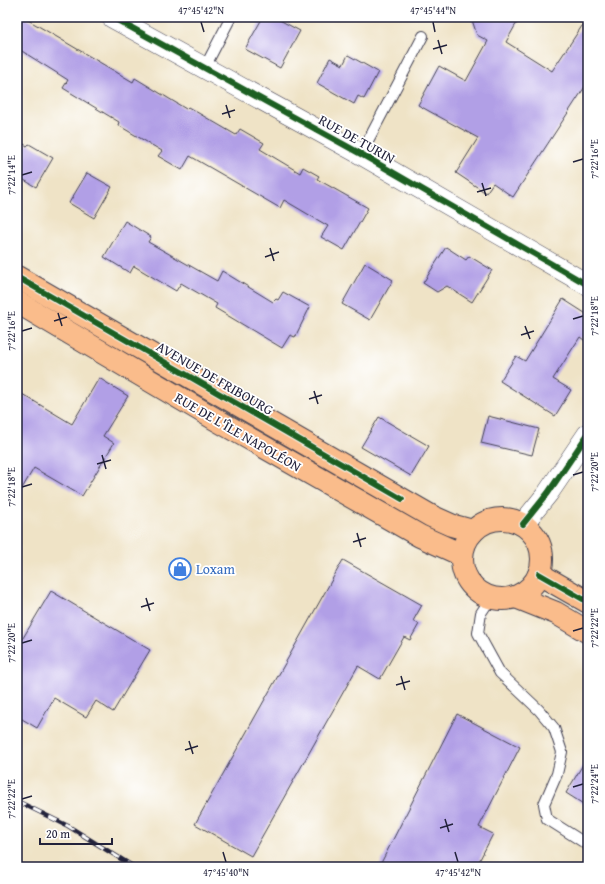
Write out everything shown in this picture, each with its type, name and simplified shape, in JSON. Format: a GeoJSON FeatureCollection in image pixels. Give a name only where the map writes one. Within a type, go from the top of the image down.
{"type":"FeatureCollection","features":[{"type":"Feature","properties":{"kind":"main road","name":"AVENUE DE FRIBOURG"},"geometry":{"type":"LineString","coordinates":[[17,277],[431,516],[451,525],[473,531]]}},
{"type":"Feature","properties":{"kind":"main road","name":"RUE DE L'ÎLE NAPOLÉON"},"geometry":{"type":"LineString","coordinates":[[17,302],[215,419],[420,536],[462,555]]}},
{"type":"Feature","properties":{"kind":"main road"},"geometry":{"type":"LineString","coordinates":[[506,518],[523,524],[534,534],[540,546],[542,560],[539,574],[530,588],[516,597],[504,599],[490,598],[478,592],[468,582],[463,569],[462,555],[465,542],[473,531],[488,521],[506,518]]}},
{"type":"Feature","properties":{"kind":"main road"},"geometry":{"type":"LineString","coordinates":[[539,574],[588,602]]}},
{"type":"Feature","properties":{"kind":"main road"},"geometry":{"type":"LineString","coordinates":[[516,597],[556,613],[588,632]]}},
{"type":"Feature","properties":{"kind":"street","name":"RUE DE TURIN"},"geometry":{"type":"LineString","coordinates":[[112,17],[204,69],[361,154],[588,285]]}},
{"type":"Feature","properties":{"kind":"street"},"geometry":{"type":"LineString","coordinates":[[523,524],[586,442]]}},
{"type":"Feature","properties":{"kind":"lane"},"geometry":{"type":"LineString","coordinates":[[204,69],[231,17]]}},
{"type":"Feature","properties":{"kind":"lane","name":"RUE DE TURIN"},"geometry":{"type":"LineString","coordinates":[[361,154],[423,36]]}},
{"type":"Feature","properties":{"kind":"lane"},"geometry":{"type":"LineString","coordinates":[[490,598],[482,613],[478,633],[500,673],[539,710],[554,728],[562,752],[557,774],[544,804],[547,819],[588,845]]}},
{"type":"Feature","properties":{"kind":"building"},"geometry":{"type":"Polygon","coordinates":[[[17,17],[23,17],[133,82],[135,78],[186,109],[188,107],[236,135],[240,129],[264,143],[260,149],[300,173],[303,167],[319,176],[317,179],[368,208],[344,250],[321,237],[328,226],[284,200],[280,208],[190,156],[182,170],[158,156],[162,151],[118,125],[119,122],[63,88],[68,80],[17,48],[17,17]]]}},
{"type":"Feature","properties":{"kind":"building"},"geometry":{"type":"Polygon","coordinates":[[[263,17],[274,17],[300,31],[280,68],[245,49],[263,17]]]}},
{"type":"Feature","properties":{"kind":"building"},"geometry":{"type":"Polygon","coordinates":[[[471,17],[520,17],[506,42],[552,71],[588,17],[588,82],[513,197],[493,183],[486,193],[456,173],[478,138],[418,105],[439,66],[466,81],[488,41],[477,35],[471,17]]]}},
{"type":"Feature","properties":{"kind":"building"},"geometry":{"type":"Polygon","coordinates":[[[348,55],[378,72],[364,99],[358,96],[354,104],[317,83],[330,58],[343,65],[348,55]]]}},
{"type":"Feature","properties":{"kind":"building"},"geometry":{"type":"Polygon","coordinates":[[[17,140],[27,146],[29,144],[53,158],[36,187],[17,176],[17,140]]]}},
{"type":"Feature","properties":{"kind":"building"},"geometry":{"type":"Polygon","coordinates":[[[87,173],[112,187],[94,218],[69,203],[87,173]]]}},
{"type":"Feature","properties":{"kind":"building"},"geometry":{"type":"Polygon","coordinates":[[[125,221],[151,237],[148,242],[217,281],[222,271],[273,302],[276,299],[278,300],[283,292],[310,307],[295,337],[290,335],[282,348],[215,308],[217,304],[181,283],[176,291],[134,266],[130,273],[104,257],[125,221]]]}},
{"type":"Feature","properties":{"kind":"building"},"geometry":{"type":"Polygon","coordinates":[[[446,247],[466,260],[469,256],[492,270],[472,302],[447,286],[437,292],[423,283],[446,247]]]}},
{"type":"Feature","properties":{"kind":"building"},"geometry":{"type":"Polygon","coordinates":[[[365,263],[393,280],[370,320],[342,304],[365,263]]]}},
{"type":"Feature","properties":{"kind":"building"},"geometry":{"type":"Polygon","coordinates":[[[563,299],[588,315],[588,343],[580,337],[553,379],[571,390],[555,416],[500,381],[516,356],[525,361],[563,299]]]}},
{"type":"Feature","properties":{"kind":"building"},"geometry":{"type":"Polygon","coordinates":[[[99,378],[128,396],[103,436],[114,443],[82,496],[34,468],[17,497],[17,391],[72,424],[99,378]]]}},
{"type":"Feature","properties":{"kind":"building"},"geometry":{"type":"Polygon","coordinates":[[[488,416],[539,429],[532,455],[481,443],[488,416]]]}},
{"type":"Feature","properties":{"kind":"building"},"geometry":{"type":"Polygon","coordinates":[[[379,417],[429,446],[411,476],[361,447],[379,417]]]}},
{"type":"Feature","properties":{"kind":"building"},"geometry":{"type":"Polygon","coordinates":[[[343,560],[422,605],[413,621],[419,624],[410,640],[404,637],[380,679],[358,666],[251,856],[195,824],[343,560]]]}},
{"type":"Feature","properties":{"kind":"building"},"geometry":{"type":"Polygon","coordinates":[[[51,591],[150,650],[113,712],[96,701],[86,717],[54,698],[37,728],[17,716],[17,648],[51,591]]]}},
{"type":"Feature","properties":{"kind":"building"},"geometry":{"type":"Polygon","coordinates":[[[457,714],[520,747],[479,827],[493,834],[476,867],[379,867],[457,714]]]}},
{"type":"Feature","properties":{"kind":"building"},"geometry":{"type":"Polygon","coordinates":[[[588,756],[588,807],[566,793],[588,756]]]}},
{"type":"Feature","properties":{"kind":"railway"},"geometry":{"type":"LineString","coordinates":[[17,801],[68,826],[134,867]]}},
{"type":"Feature","properties":{"kind":"cycle path"},"geometry":{"type":"LineString","coordinates":[[112,17],[361,154],[588,285]]}},
{"type":"Feature","properties":{"kind":"cycle path"},"geometry":{"type":"LineString","coordinates":[[17,277],[402,499]]}},
{"type":"Feature","properties":{"kind":"cycle path"},"geometry":{"type":"LineString","coordinates":[[523,524],[548,493],[588,434]]}},
{"type":"Feature","properties":{"kind":"cycle path"},"geometry":{"type":"LineString","coordinates":[[539,574],[588,602]]}},
{"type":"Feature","properties":{"kind":"place","name":"Loxam"},"geometry":{"type":"Point","coordinates":[180,569]}}]}
